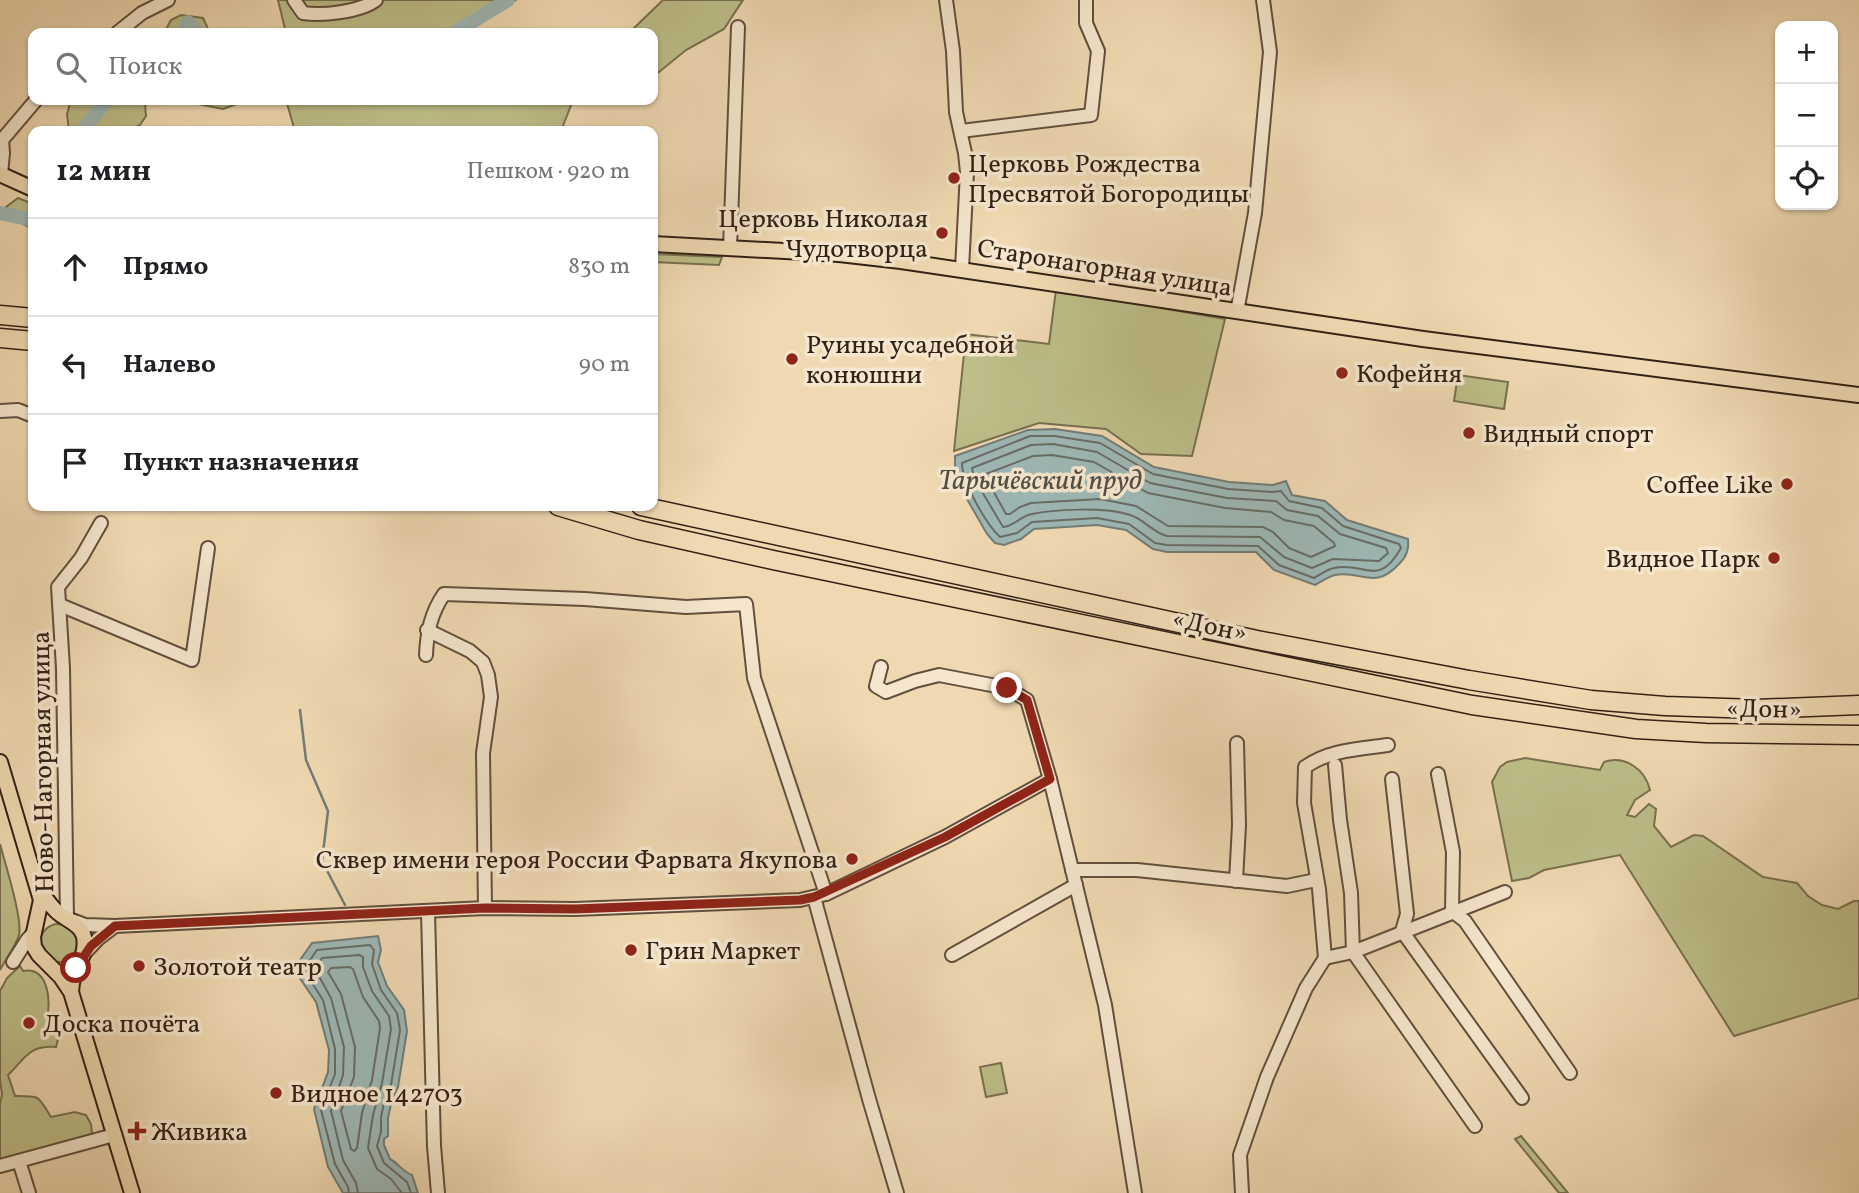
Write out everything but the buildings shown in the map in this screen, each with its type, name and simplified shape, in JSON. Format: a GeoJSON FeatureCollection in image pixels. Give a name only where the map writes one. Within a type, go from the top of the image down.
{"type":"FeatureCollection","features":[{"type":"Feature","properties":{"kind":"highway"},"geometry":{"type":"LineString","coordinates":[[0,315],[28,318]]}},
{"type":"Feature","properties":{"kind":"highway"},"geometry":{"type":"LineString","coordinates":[[0,338],[28,341]]}},
{"type":"Feature","properties":{"kind":"highway","name":"«Дон»"},"geometry":{"type":"LineString","coordinates":[[658,510],[1257,640],[1591,700],[1756,709],[1859,705]]}},
{"type":"Feature","properties":{"kind":"highway","name":"«Дон»"},"geometry":{"type":"LineString","coordinates":[[575,511],[639,530],[773,560],[1472,705],[1636,729],[1706,733],[1859,735]]}},
{"type":"Feature","properties":{"kind":"main road"},"geometry":{"type":"LineString","coordinates":[[0,174],[28,186]]}},
{"type":"Feature","properties":{"kind":"main road","name":"Старонагорная улица"},"geometry":{"type":"LineString","coordinates":[[658,244],[839,254],[962,269],[1423,339],[1859,395]]}},
{"type":"Feature","properties":{"kind":"main road"},"geometry":{"type":"LineString","coordinates":[[0,762],[41,900],[34,947],[71,992],[132,1193]]}},
{"type":"Feature","properties":{"kind":"main road"},"geometry":{"type":"LineString","coordinates":[[36,881],[44,897],[83,934],[85,946],[72,975],[71,992]]}},
{"type":"Feature","properties":{"kind":"main road"},"geometry":{"type":"LineString","coordinates":[[36,930],[49,917],[67,918]]}},
{"type":"Feature","properties":{"kind":"main road"},"geometry":{"type":"LineString","coordinates":[[47,963],[62,967],[81,958]]}},
{"type":"Feature","properties":{"kind":"street"},"geometry":{"type":"LineString","coordinates":[[123,28],[142,13],[168,0]]}},
{"type":"Feature","properties":{"kind":"street"},"geometry":{"type":"LineString","coordinates":[[294,0],[303,13],[317,15],[368,6],[376,0]]}},
{"type":"Feature","properties":{"kind":"street"},"geometry":{"type":"LineString","coordinates":[[946,0],[953,51],[956,112],[967,172],[962,269]]}},
{"type":"Feature","properties":{"kind":"street"},"geometry":{"type":"LineString","coordinates":[[961,131],[1091,115],[1098,51],[1086,23],[1086,0]]}},
{"type":"Feature","properties":{"kind":"street"},"geometry":{"type":"LineString","coordinates":[[1237,312],[1255,213],[1270,52],[1263,0]]}},
{"type":"Feature","properties":{"kind":"street"},"geometry":{"type":"LineString","coordinates":[[730,248],[738,27]]}},
{"type":"Feature","properties":{"kind":"street"},"geometry":{"type":"LineString","coordinates":[[0,174],[2,139],[32,105]]}},
{"type":"Feature","properties":{"kind":"street"},"geometry":{"type":"LineString","coordinates":[[0,411],[18,410],[28,414]]}},
{"type":"Feature","properties":{"kind":"street","name":"Ново-Нагорная улица"},"geometry":{"type":"LineString","coordinates":[[67,918],[64,668],[58,587],[81,558],[101,523]]}},
{"type":"Feature","properties":{"kind":"street"},"geometry":{"type":"LineString","coordinates":[[60,605],[192,660],[208,548]]}},
{"type":"Feature","properties":{"kind":"street"},"geometry":{"type":"LineString","coordinates":[[426,654],[427,630],[436,605],[444,594],[585,599],[685,607],[746,604],[754,678],[820,895],[869,1099],[897,1193]]}},
{"type":"Feature","properties":{"kind":"street"},"geometry":{"type":"LineString","coordinates":[[427,630],[470,651],[483,662],[488,675],[491,697],[483,753],[485,908]]}},
{"type":"Feature","properties":{"kind":"street"},"geometry":{"type":"LineString","coordinates":[[881,667],[876,686],[886,692],[939,675],[1007,688],[1027,700],[1050,779],[1105,1005],[1135,1193]]}},
{"type":"Feature","properties":{"kind":"street"},"geometry":{"type":"LineString","coordinates":[[1236,881],[1239,825],[1237,743]]}},
{"type":"Feature","properties":{"kind":"street"},"geometry":{"type":"LineString","coordinates":[[1242,1193],[1240,1155],[1267,1077],[1306,988],[1325,958],[1319,889],[1304,803],[1305,767],[1318,758],[1339,752],[1388,744]]}},
{"type":"Feature","properties":{"kind":"street"},"geometry":{"type":"LineString","coordinates":[[1335,765],[1351,893],[1353,952],[1475,1126]]}},
{"type":"Feature","properties":{"kind":"street"},"geometry":{"type":"LineString","coordinates":[[1438,774],[1453,852],[1452,912]]}},
{"type":"Feature","properties":{"kind":"street"},"geometry":{"type":"LineString","coordinates":[[67,918],[85,925],[115,926],[485,908],[587,909],[800,900],[820,895],[945,837],[1050,779]]}},
{"type":"Feature","properties":{"kind":"street"},"geometry":{"type":"LineString","coordinates":[[1392,779],[1407,914],[1402,931]]}},
{"type":"Feature","properties":{"kind":"street"},"geometry":{"type":"LineString","coordinates":[[1072,870],[1137,870],[1287,886],[1316,880]]}},
{"type":"Feature","properties":{"kind":"street"},"geometry":{"type":"LineString","coordinates":[[952,954],[1076,885]]}},
{"type":"Feature","properties":{"kind":"street"},"geometry":{"type":"LineString","coordinates":[[1325,958],[1353,952],[1505,891]]}},
{"type":"Feature","properties":{"kind":"street"},"geometry":{"type":"LineString","coordinates":[[428,912],[434,1146],[438,1193]]}},
{"type":"Feature","properties":{"kind":"street"},"geometry":{"type":"LineString","coordinates":[[1452,912],[1465,921],[1570,1073]]}},
{"type":"Feature","properties":{"kind":"street"},"geometry":{"type":"LineString","coordinates":[[81,958],[98,939],[115,926]]}},
{"type":"Feature","properties":{"kind":"street"},"geometry":{"type":"LineString","coordinates":[[36,930],[13,962],[27,957],[47,963]]}},
{"type":"Feature","properties":{"kind":"street"},"geometry":{"type":"LineString","coordinates":[[1402,931],[1522,1098]]}},
{"type":"Feature","properties":{"kind":"street"},"geometry":{"type":"LineString","coordinates":[[0,1166],[114,1135]]}},
{"type":"Feature","properties":{"kind":"street"},"geometry":{"type":"LineString","coordinates":[[19,1161],[29,1193]]}},
{"type":"Feature","properties":{"kind":"green space"},"geometry":{"type":"Polygon","coordinates":[[[278,0],[516,0],[462,28],[285,28],[278,0]]]}},
{"type":"Feature","properties":{"kind":"green space"},"geometry":{"type":"Polygon","coordinates":[[[663,0],[743,0],[724,29],[686,50],[658,73],[658,28],[634,28],[663,0]]]}},
{"type":"Feature","properties":{"kind":"green space"},"geometry":{"type":"Polygon","coordinates":[[[181,15],[203,18],[208,28],[167,28],[171,20],[181,15]]]}},
{"type":"Feature","properties":{"kind":"green space"},"geometry":{"type":"Polygon","coordinates":[[[70,105],[145,105],[146,116],[138,126],[68,126],[70,105]]]}},
{"type":"Feature","properties":{"kind":"green space"},"geometry":{"type":"Polygon","coordinates":[[[203,105],[234,105],[223,109],[203,105]]]}},
{"type":"Feature","properties":{"kind":"green space"},"geometry":{"type":"Polygon","coordinates":[[[287,105],[571,105],[563,126],[294,126],[287,105]]]}},
{"type":"Feature","properties":{"kind":"green space"},"geometry":{"type":"Polygon","coordinates":[[[18,198],[28,202],[28,226],[15,220],[6,207],[18,198]]]}},
{"type":"Feature","properties":{"kind":"green space"},"geometry":{"type":"Polygon","coordinates":[[[658,254],[722,257],[719,265],[658,262],[658,254]]]}},
{"type":"Feature","properties":{"kind":"green space"},"geometry":{"type":"Polygon","coordinates":[[[1056,290],[1225,319],[1192,456],[1141,454],[1106,429],[1039,423],[954,451],[966,334],[1049,344],[1056,290]]]}},
{"type":"Feature","properties":{"kind":"green space"},"geometry":{"type":"Polygon","coordinates":[[[1458,375],[1508,382],[1504,409],[1454,401],[1458,375]]]}},
{"type":"Feature","properties":{"kind":"green space"},"geometry":{"type":"Polygon","coordinates":[[[1525,758],[1600,770],[1604,762],[1626,762],[1639,770],[1650,790],[1635,800],[1627,815],[1635,817],[1649,804],[1656,809],[1654,826],[1671,847],[1694,835],[1703,836],[1763,877],[1797,883],[1808,896],[1822,905],[1838,909],[1859,901],[1859,998],[1734,1036],[1620,855],[1544,870],[1529,878],[1512,881],[1492,782],[1500,767],[1507,762],[1525,758]]]}},
{"type":"Feature","properties":{"kind":"green space"},"geometry":{"type":"Polygon","coordinates":[[[0,844],[20,928],[19,935],[0,970],[0,844]]]}},
{"type":"Feature","properties":{"kind":"green space"},"geometry":{"type":"Polygon","coordinates":[[[59,924],[72,930],[78,943],[72,956],[59,962],[46,956],[40,943],[46,930],[59,924]]]}},
{"type":"Feature","properties":{"kind":"green space"},"geometry":{"type":"Polygon","coordinates":[[[20,966],[23,971],[32,971],[43,980],[49,1005],[46,1021],[57,1023],[59,1035],[56,1047],[33,1051],[8,1075],[15,1096],[38,1098],[51,1117],[75,1112],[86,1115],[92,1133],[85,1138],[0,1163],[0,991],[7,978],[20,966]]]}},
{"type":"Feature","properties":{"kind":"green space"},"geometry":{"type":"Polygon","coordinates":[[[1001,1063],[1007,1093],[986,1097],[980,1067],[1001,1063]]]}},
{"type":"Feature","properties":{"kind":"green space"},"geometry":{"type":"Polygon","coordinates":[[[1521,1136],[1568,1193],[1559,1193],[1515,1139],[1521,1136]]]}},
{"type":"Feature","properties":{"kind":"water","name":"Тарычёвский пруд"},"geometry":{"type":"Polygon","coordinates":[[[1055,429],[1102,436],[1154,467],[1229,482],[1273,485],[1286,481],[1292,495],[1325,501],[1347,520],[1408,539],[1407,552],[1399,564],[1382,576],[1368,578],[1335,575],[1315,585],[1274,570],[1256,552],[1167,552],[1153,549],[1126,530],[1097,525],[1034,529],[1021,539],[1004,545],[995,543],[959,485],[955,472],[955,456],[1028,430],[1055,429]]]}},
{"type":"Feature","properties":{"kind":"water"},"geometry":{"type":"Polygon","coordinates":[[[378,936],[381,950],[378,962],[387,986],[404,1010],[407,1031],[398,1087],[392,1099],[388,1136],[384,1139],[384,1145],[390,1159],[412,1175],[418,1193],[343,1193],[328,1167],[314,1109],[328,1072],[329,1050],[316,1002],[299,977],[298,963],[312,943],[378,936]]]}},
{"type":"Feature","properties":{"kind":"waterway"},"geometry":{"type":"LineString","coordinates":[[462,28],[508,0]]}},
{"type":"Feature","properties":{"kind":"waterway"},"geometry":{"type":"LineString","coordinates":[[186,28],[188,22],[193,28]]}},
{"type":"Feature","properties":{"kind":"waterway"},"geometry":{"type":"LineString","coordinates":[[86,126],[103,105]]}},
{"type":"Feature","properties":{"kind":"waterway"},"geometry":{"type":"LineString","coordinates":[[0,213],[28,219]]}},
{"type":"Feature","properties":{"kind":"waterway"},"geometry":{"type":"LineString","coordinates":[[300,710],[306,760],[328,811],[322,861],[345,905]]}},
{"type":"Feature","properties":{"kind":"place","name":"Церковь Рождества Пресвятой Богородицы"},"geometry":{"type":"Point","coordinates":[954,178]}},
{"type":"Feature","properties":{"kind":"place","name":"Церковь Николая Чудотворца"},"geometry":{"type":"Point","coordinates":[942,233]}},
{"type":"Feature","properties":{"kind":"place","name":"Руины усадебной конюшни"},"geometry":{"type":"Point","coordinates":[792,359]}},
{"type":"Feature","properties":{"kind":"place","name":"Кофейня"},"geometry":{"type":"Point","coordinates":[1342,373]}},
{"type":"Feature","properties":{"kind":"place","name":"Видный спорт"},"geometry":{"type":"Point","coordinates":[1469,433]}},
{"type":"Feature","properties":{"kind":"place","name":"Coffee Like"},"geometry":{"type":"Point","coordinates":[1787,484]}},
{"type":"Feature","properties":{"kind":"place","name":"Видное Парк"},"geometry":{"type":"Point","coordinates":[1774,558]}},
{"type":"Feature","properties":{"kind":"place","name":"Сквер имени героя России Фарвата Якупова"},"geometry":{"type":"Point","coordinates":[852,859]}},
{"type":"Feature","properties":{"kind":"place","name":"Грин Маркет"},"geometry":{"type":"Point","coordinates":[631,950]}},
{"type":"Feature","properties":{"kind":"place","name":"Золотой театр"},"geometry":{"type":"Point","coordinates":[139,966]}},
{"type":"Feature","properties":{"kind":"place","name":"Доска почёта"},"geometry":{"type":"Point","coordinates":[29,1023]}},
{"type":"Feature","properties":{"kind":"place","name":"Видное 142703"},"geometry":{"type":"Point","coordinates":[276,1093]}},
{"type":"Feature","properties":{"kind":"place","name":"Живика"},"geometry":{"type":"Point","coordinates":[137,1131]}},
{"type":"Feature","properties":{"kind":"route"},"geometry":{"type":"LineString","coordinates":[[76,968],[91,946],[115,926],[485,908],[575,909],[800,900],[826,894],[945,837],[1050,779],[1027,700],[1007,688]]}}]}
